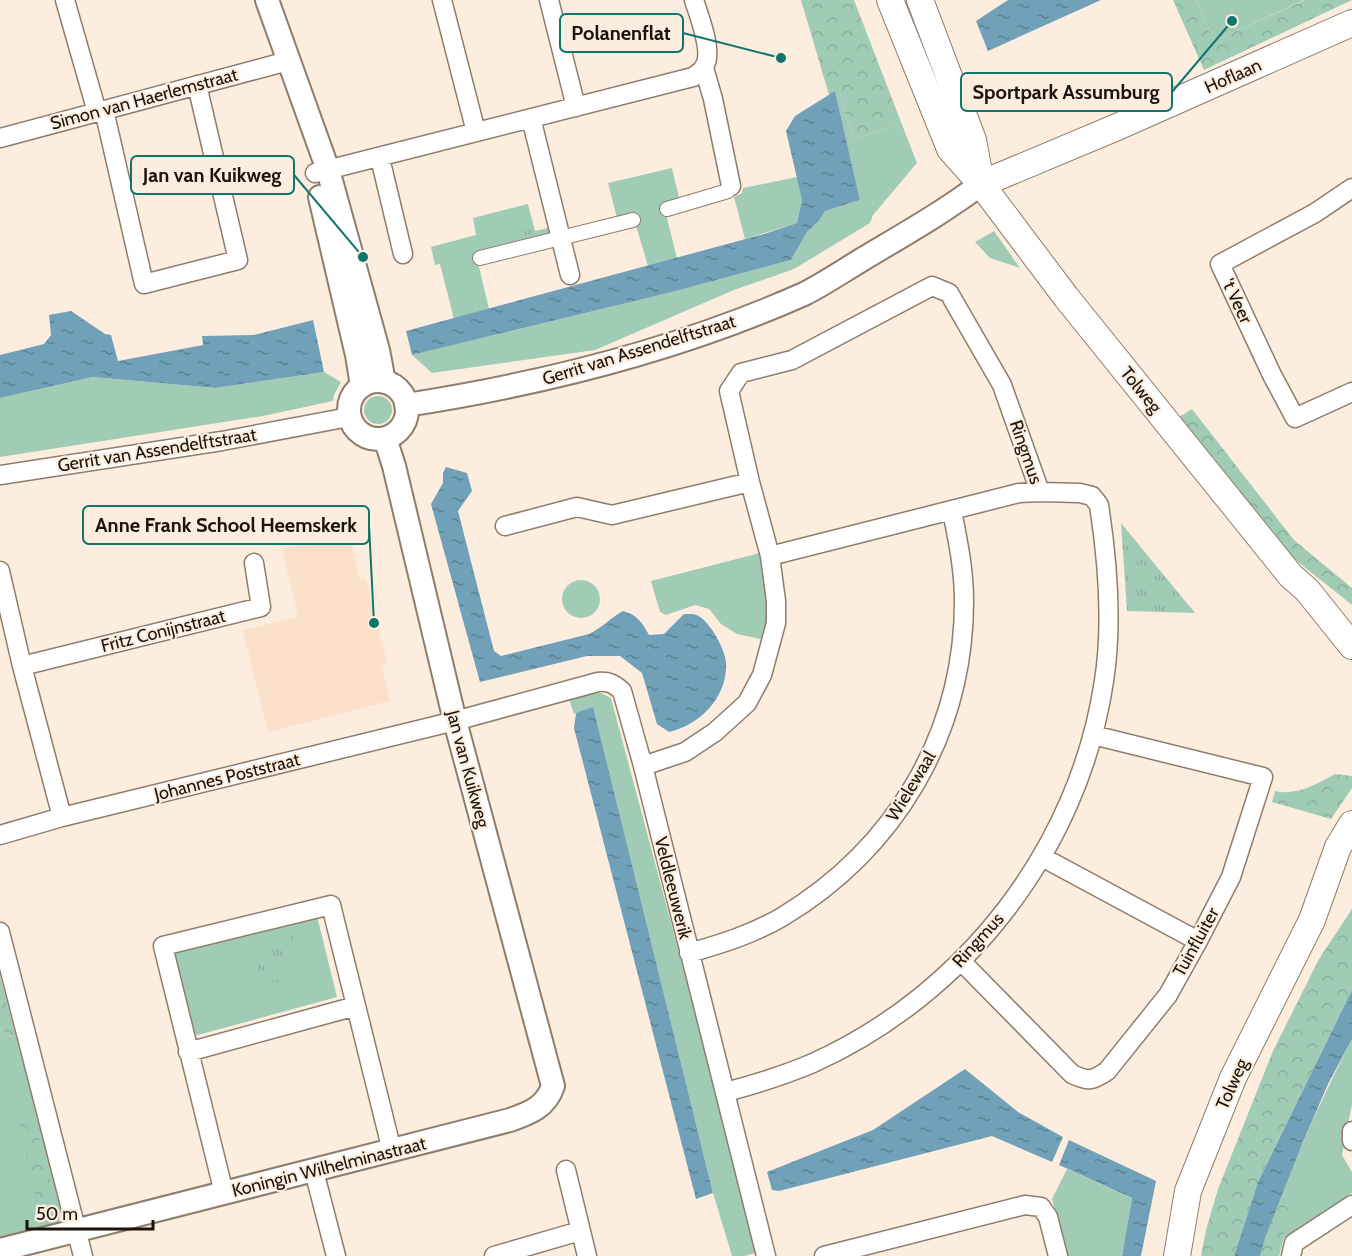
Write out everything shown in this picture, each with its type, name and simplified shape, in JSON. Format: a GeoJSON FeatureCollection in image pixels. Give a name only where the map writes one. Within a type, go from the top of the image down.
{"type":"FeatureCollection","features":[{"type":"Feature","properties":{"kind":"main road","name":"Tolweg"},"geometry":{"type":"LineString","coordinates":[[890,0],[950,149],[981,184],[1066,297],[1291,576],[1307,590],[1352,646]]}},
{"type":"Feature","properties":{"kind":"main road","name":"Tolweg"},"geometry":{"type":"LineString","coordinates":[[920,0],[974,140],[981,184]]}},
{"type":"Feature","properties":{"kind":"main road","name":"Hoflaan"},"geometry":{"type":"LineString","coordinates":[[981,184],[1117,127],[1352,23]]}},
{"type":"Feature","properties":{"kind":"main road","name":"Tolweg"},"geometry":{"type":"LineString","coordinates":[[1307,590],[1352,619]]}},
{"type":"Feature","properties":{"kind":"main road","name":"Tolweg"},"geometry":{"type":"LineString","coordinates":[[1177,1256],[1188,1191],[1233,1078],[1312,920],[1338,847],[1352,824]]}},
{"type":"Feature","properties":{"kind":"main road","name":"Tolweg"},"geometry":{"type":"LineString","coordinates":[[1312,920],[1352,862]]}},
{"type":"Feature","properties":{"kind":"street"},"geometry":{"type":"LineString","coordinates":[[65,0],[100,111],[144,284],[238,260],[197,85]]}},
{"type":"Feature","properties":{"kind":"street"},"geometry":{"type":"LineString","coordinates":[[267,0],[378,350],[384,382]]}},
{"type":"Feature","properties":{"kind":"street"},"geometry":{"type":"LineString","coordinates":[[442,0],[476,132]]}},
{"type":"Feature","properties":{"kind":"street"},"geometry":{"type":"LineString","coordinates":[[549,0],[576,107]]}},
{"type":"Feature","properties":{"kind":"street"},"geometry":{"type":"LineString","coordinates":[[321,172],[693,77],[704,68],[708,60],[708,49],[694,0]]}},
{"type":"Feature","properties":{"kind":"street","name":"Simon van Haerlemstraat"},"geometry":{"type":"LineString","coordinates":[[0,138],[288,61]]}},
{"type":"Feature","properties":{"kind":"street"},"geometry":{"type":"LineString","coordinates":[[667,209],[728,191],[731,186],[716,110],[704,68]]}},
{"type":"Feature","properties":{"kind":"street"},"geometry":{"type":"LineString","coordinates":[[531,118],[570,275]]}},
{"type":"Feature","properties":{"kind":"street"},"geometry":{"type":"LineString","coordinates":[[380,158],[403,254]]}},
{"type":"Feature","properties":{"kind":"street"},"geometry":{"type":"LineString","coordinates":[[321,172],[362,386]]}},
{"type":"Feature","properties":{"kind":"street","name":"Gerrit van Assendelftstraat"},"geometry":{"type":"LineString","coordinates":[[406,405],[539,381],[661,347],[727,325],[806,293],[938,215],[981,184]]}},
{"type":"Feature","properties":{"kind":"street","name":"'t Veer"},"geometry":{"type":"LineString","coordinates":[[1352,188],[1315,213],[1220,264],[1272,375],[1295,418],[1352,392]]}},
{"type":"Feature","properties":{"kind":"street"},"geometry":{"type":"LineString","coordinates":[[480,258],[633,220]]}},
{"type":"Feature","properties":{"kind":"street","name":"Ringmus"},"geometry":{"type":"LineString","coordinates":[[643,766],[685,752],[715,732],[747,703],[762,675],[776,623],[776,601],[770,556],[729,391],[741,373],[792,360],[932,286],[950,293],[1002,385],[1040,492],[1080,493],[1092,496],[1099,505],[1108,579],[1109,636],[1094,735],[1063,818],[1042,857],[1018,894],[991,929],[961,961],[909,1005],[853,1043],[770,1080],[726,1092]]}},
{"type":"Feature","properties":{"kind":"street"},"geometry":{"type":"LineString","coordinates":[[373,381],[384,382],[400,392],[406,405],[406,416],[402,426],[395,434],[377,439],[363,435],[352,424],[349,417],[349,405],[353,394],[362,386],[373,381]]}},
{"type":"Feature","properties":{"kind":"street","name":"Gerrit van Assendelftstraat"},"geometry":{"type":"LineString","coordinates":[[0,475],[222,441],[349,417]]}},
{"type":"Feature","properties":{"kind":"street","name":"Jan van Kuikweg"},"geometry":{"type":"LineString","coordinates":[[385,438],[394,466],[455,722],[553,1086],[549,1098]]}},
{"type":"Feature","properties":{"kind":"street"},"geometry":{"type":"LineString","coordinates":[[506,526],[577,507],[612,515],[750,482]]}},
{"type":"Feature","properties":{"kind":"street"},"geometry":{"type":"LineString","coordinates":[[770,556],[1019,493],[1040,492]]}},
{"type":"Feature","properties":{"kind":"street","name":"Wielewaal"},"geometry":{"type":"LineString","coordinates":[[689,953],[736,939],[780,918],[822,891],[859,859],[891,822],[918,781],[939,736],[954,690],[962,645],[964,600],[962,566],[952,511]]}},
{"type":"Feature","properties":{"kind":"street","name":"Fritz Conijnstraat"},"geometry":{"type":"LineString","coordinates":[[22,666],[261,607],[254,563]]}},
{"type":"Feature","properties":{"kind":"street"},"geometry":{"type":"LineString","coordinates":[[0,571],[22,666],[62,817]]}},
{"type":"Feature","properties":{"kind":"street","name":"Veldleeuwerik"},"geometry":{"type":"LineString","coordinates":[[455,722],[598,682],[607,681],[615,684],[622,691],[643,766],[766,1256]]}},
{"type":"Feature","properties":{"kind":"street","name":"Johannes Poststraat"},"geometry":{"type":"LineString","coordinates":[[0,835],[62,817],[455,722]]}},
{"type":"Feature","properties":{"kind":"street","name":"Tuinfluiter"},"geometry":{"type":"LineString","coordinates":[[961,961],[1072,1074],[1082,1079],[1094,1080],[1107,1071],[1167,995],[1231,877],[1263,777],[1094,735]]}},
{"type":"Feature","properties":{"kind":"street"},"geometry":{"type":"LineString","coordinates":[[1042,857],[1198,941]]}},
{"type":"Feature","properties":{"kind":"street"},"geometry":{"type":"LineString","coordinates":[[224,1193],[163,946],[331,905],[392,1151]]}},
{"type":"Feature","properties":{"kind":"street"},"geometry":{"type":"LineString","coordinates":[[0,932],[83,1256]]}},
{"type":"Feature","properties":{"kind":"street"},"geometry":{"type":"LineString","coordinates":[[188,1052],[356,1006]]}},
{"type":"Feature","properties":{"kind":"street","name":"Koningin Wilhelminastraat"},"geometry":{"type":"LineString","coordinates":[[0,1250],[519,1117],[537,1108],[549,1098]]}},
{"type":"Feature","properties":{"kind":"street"},"geometry":{"type":"LineString","coordinates":[[1352,1131],[1352,1142]]}},
{"type":"Feature","properties":{"kind":"street"},"geometry":{"type":"LineString","coordinates":[[566,1170],[587,1256]]}},
{"type":"Feature","properties":{"kind":"street"},"geometry":{"type":"LineString","coordinates":[[314,1171],[336,1256]]}},
{"type":"Feature","properties":{"kind":"street"},"geometry":{"type":"LineString","coordinates":[[824,1256],[1025,1205],[1041,1207],[1048,1217],[1058,1256]]}},
{"type":"Feature","properties":{"kind":"street"},"geometry":{"type":"LineString","coordinates":[[1291,1256],[1294,1243],[1352,1205]]}},
{"type":"Feature","properties":{"kind":"street"},"geometry":{"type":"LineString","coordinates":[[494,1256],[580,1231]]}},
{"type":"Feature","properties":{"kind":"shaded area"},"geometry":{"type":"Polygon","coordinates":[[[349,533],[360,580],[366,579],[387,662],[381,664],[390,701],[268,732],[243,630],[298,617],[282,549],[349,533]]]}},
{"type":"Feature","properties":{"kind":"green space"},"geometry":{"type":"Polygon","coordinates":[[[801,0],[854,0],[901,122],[853,140],[839,90],[829,95],[801,0]]]}},
{"type":"Feature","properties":{"kind":"green space"},"geometry":{"type":"Polygon","coordinates":[[[1173,0],[1196,0],[1214,41],[1305,0],[1352,0],[1204,70],[1173,0]]]}},
{"type":"Feature","properties":{"kind":"green space"},"geometry":{"type":"Polygon","coordinates":[[[1196,0],[1304,0],[1214,41],[1196,0]]]}},
{"type":"Feature","properties":{"kind":"green space"},"geometry":{"type":"Polygon","coordinates":[[[839,89],[853,140],[901,122],[917,163],[873,215],[870,223],[794,269],[734,290],[595,350],[432,373],[412,355],[672,292],[791,260],[807,232],[819,221],[825,211],[860,200],[835,91],[839,89]]]}},
{"type":"Feature","properties":{"kind":"green space"},"geometry":{"type":"Polygon","coordinates":[[[672,168],[680,202],[664,206],[677,258],[648,266],[633,216],[617,218],[608,183],[672,168]]]}},
{"type":"Feature","properties":{"kind":"green space"},"geometry":{"type":"Polygon","coordinates":[[[797,177],[802,200],[797,223],[745,239],[734,197],[742,193],[743,188],[797,177]]]}},
{"type":"Feature","properties":{"kind":"green space"},"geometry":{"type":"Polygon","coordinates":[[[528,204],[535,231],[552,227],[548,236],[476,254],[489,309],[454,319],[440,264],[435,265],[431,247],[476,235],[473,218],[528,204]]]}},
{"type":"Feature","properties":{"kind":"green space"},"geometry":{"type":"Polygon","coordinates":[[[529,218],[534,241],[507,246],[503,225],[529,218]]]}},
{"type":"Feature","properties":{"kind":"green space"},"geometry":{"type":"Polygon","coordinates":[[[994,231],[1020,268],[990,258],[975,242],[994,231]]]}},
{"type":"Feature","properties":{"kind":"green space"},"geometry":{"type":"Polygon","coordinates":[[[324,372],[341,382],[333,401],[263,416],[0,457],[0,398],[93,377],[215,388],[324,372]]]}},
{"type":"Feature","properties":{"kind":"green space"},"geometry":{"type":"Polygon","coordinates":[[[378,396],[388,400],[392,410],[388,420],[378,424],[368,420],[364,410],[368,400],[378,396]]]}},
{"type":"Feature","properties":{"kind":"green space"},"geometry":{"type":"Polygon","coordinates":[[[1192,409],[1294,540],[1352,588],[1352,605],[1283,550],[1179,417],[1192,409]]]}},
{"type":"Feature","properties":{"kind":"green space"},"geometry":{"type":"Polygon","coordinates":[[[1121,523],[1195,613],[1127,611],[1121,523]]]}},
{"type":"Feature","properties":{"kind":"green space"},"geometry":{"type":"Polygon","coordinates":[[[760,553],[765,586],[765,640],[737,634],[721,624],[709,609],[695,605],[666,615],[660,612],[651,581],[760,553]]]}},
{"type":"Feature","properties":{"kind":"green space"},"geometry":{"type":"Polygon","coordinates":[[[581,580],[594,586],[600,599],[594,612],[581,618],[568,612],[562,599],[568,586],[581,580]]]}},
{"type":"Feature","properties":{"kind":"green space"},"geometry":{"type":"Polygon","coordinates":[[[601,693],[611,698],[759,1252],[732,1256],[713,1193],[593,708],[574,714],[569,699],[601,693]]]}},
{"type":"Feature","properties":{"kind":"green space"},"geometry":{"type":"Polygon","coordinates":[[[1335,774],[1352,776],[1352,788],[1331,819],[1272,802],[1275,791],[1299,790],[1335,774]]]}},
{"type":"Feature","properties":{"kind":"green space"},"geometry":{"type":"Polygon","coordinates":[[[1352,909],[1352,990],[1258,1182],[1234,1256],[1201,1256],[1218,1189],[1273,1051],[1319,959],[1352,909]]]}},
{"type":"Feature","properties":{"kind":"green space"},"geometry":{"type":"Polygon","coordinates":[[[316,912],[337,997],[198,1035],[189,1033],[169,953],[316,912]]]}},
{"type":"Feature","properties":{"kind":"green space"},"geometry":{"type":"Polygon","coordinates":[[[292,936],[296,955],[279,959],[284,980],[262,985],[253,945],[292,936]]]}},
{"type":"Feature","properties":{"kind":"green space"},"geometry":{"type":"Polygon","coordinates":[[[0,976],[16,1036],[7,1035],[0,1027],[0,976]]]}},
{"type":"Feature","properties":{"kind":"green space"},"geometry":{"type":"Polygon","coordinates":[[[0,1027],[7,1035],[16,1036],[61,1208],[59,1223],[0,1238],[0,1027]]]}},
{"type":"Feature","properties":{"kind":"green space"},"geometry":{"type":"Polygon","coordinates":[[[1352,1039],[1352,1104],[1342,1155],[1352,1172],[1352,1193],[1284,1238],[1279,1256],[1260,1256],[1272,1219],[1302,1146],[1352,1039]]]}},
{"type":"Feature","properties":{"kind":"green space"},"geometry":{"type":"Polygon","coordinates":[[[21,1106],[31,1107],[54,1193],[49,1199],[41,1201],[36,1198],[17,1111],[21,1106]]]}},
{"type":"Feature","properties":{"kind":"green space"},"geometry":{"type":"Polygon","coordinates":[[[1067,1169],[1132,1198],[1122,1256],[1068,1256],[1052,1199],[1067,1169]]]}},
{"type":"Feature","properties":{"kind":"green space"},"geometry":{"type":"Polygon","coordinates":[[[1285,1193],[1292,1198],[1279,1256],[1260,1256],[1273,1215],[1285,1193]]]}},
{"type":"Feature","properties":{"kind":"water"},"geometry":{"type":"Polygon","coordinates":[[[1008,0],[1101,0],[988,51],[976,21],[1008,0]]]}},
{"type":"Feature","properties":{"kind":"water"},"geometry":{"type":"Polygon","coordinates":[[[835,91],[860,200],[825,211],[819,221],[807,232],[791,260],[672,292],[412,355],[406,331],[764,234],[797,223],[802,200],[786,131],[795,116],[835,91]]]}},
{"type":"Feature","properties":{"kind":"water"},"geometry":{"type":"Polygon","coordinates":[[[71,311],[105,334],[111,335],[118,361],[203,345],[202,336],[254,335],[313,320],[324,372],[215,388],[93,377],[0,398],[0,355],[44,344],[51,335],[49,315],[71,311]]]}},
{"type":"Feature","properties":{"kind":"water"},"geometry":{"type":"Polygon","coordinates":[[[446,467],[467,473],[472,491],[458,511],[494,651],[501,656],[589,634],[623,611],[639,620],[649,635],[664,634],[684,614],[693,614],[699,616],[710,627],[725,656],[725,675],[722,687],[710,708],[691,723],[669,732],[657,724],[642,673],[620,656],[587,656],[480,682],[431,504],[443,483],[443,473],[446,467]]]}},
{"type":"Feature","properties":{"kind":"water"},"geometry":{"type":"Polygon","coordinates":[[[593,707],[713,1193],[696,1199],[574,728],[576,713],[593,707]]]}},
{"type":"Feature","properties":{"kind":"water"},"geometry":{"type":"Polygon","coordinates":[[[1352,990],[1352,1039],[1328,1084],[1303,1142],[1260,1256],[1234,1256],[1258,1182],[1352,990]]]}},
{"type":"Feature","properties":{"kind":"water"},"geometry":{"type":"Polygon","coordinates":[[[965,1069],[1018,1112],[1063,1137],[1052,1162],[992,1136],[779,1191],[772,1190],[767,1172],[873,1130],[965,1069]]]}},
{"type":"Feature","properties":{"kind":"water"},"geometry":{"type":"Polygon","coordinates":[[[1069,1140],[1156,1181],[1141,1256],[1122,1256],[1132,1198],[1059,1165],[1069,1140]]]}},
{"type":"Feature","properties":{"kind":"place","name":"Sportpark Assumburg"},"geometry":{"type":"Point","coordinates":[1232,21]}},
{"type":"Feature","properties":{"kind":"place","name":"Polanenflat"},"geometry":{"type":"Point","coordinates":[781,58]}},
{"type":"Feature","properties":{"kind":"place","name":"Jan van Kuikweg"},"geometry":{"type":"Point","coordinates":[363,257]}},
{"type":"Feature","properties":{"kind":"place","name":"Anne Frank School Heemskerk"},"geometry":{"type":"Point","coordinates":[374,623]}}]}
